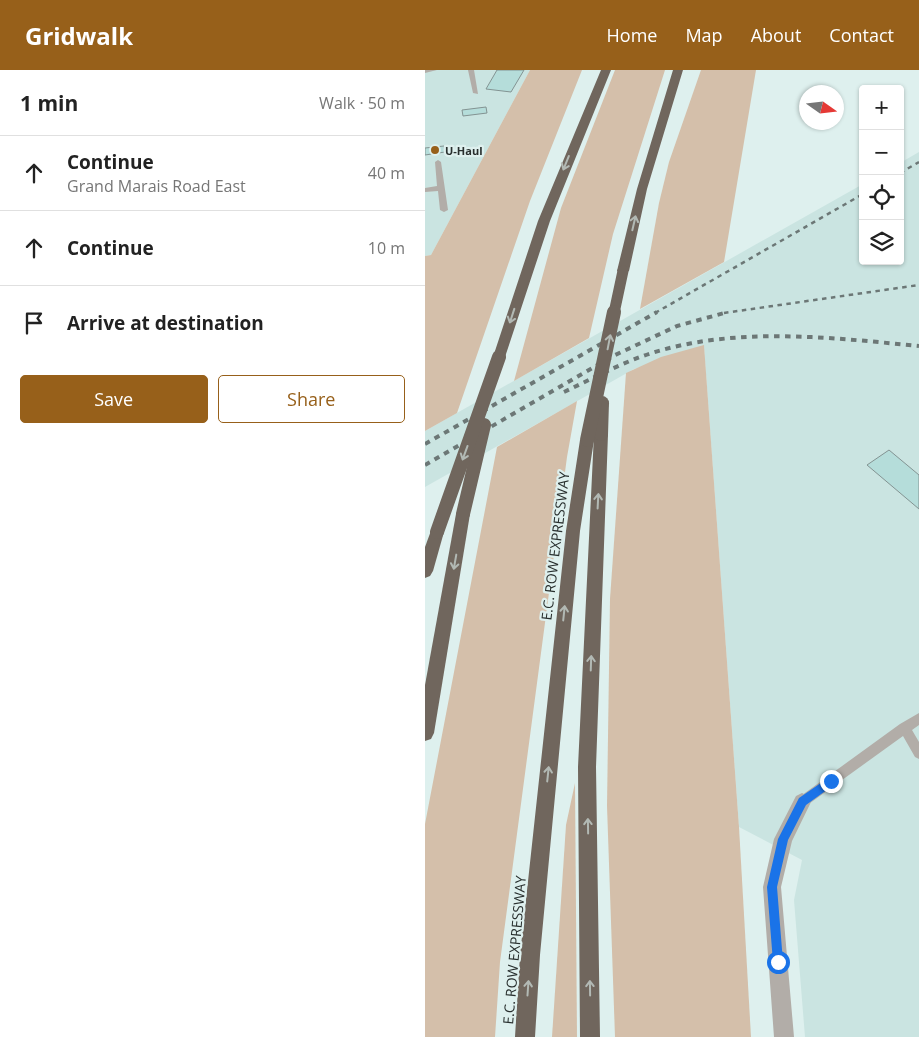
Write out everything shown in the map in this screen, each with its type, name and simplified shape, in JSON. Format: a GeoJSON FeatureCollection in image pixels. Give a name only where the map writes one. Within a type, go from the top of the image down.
{"type":"FeatureCollection","features":[{"type":"Feature","properties":{"kind":"highway"},"geometry":{"type":"LineString","coordinates":[[573,146],[596,70]]}},
{"type":"Feature","properties":{"kind":"highway"},"geometry":{"type":"LineString","coordinates":[[425,571],[544,221],[573,146],[606,70]]}},
{"type":"Feature","properties":{"kind":"highway"},"geometry":{"type":"LineString","coordinates":[[590,1037],[587,767],[594,437],[604,366],[623,271],[642,189],[678,70]]}},
{"type":"Feature","properties":{"kind":"highway"},"geometry":{"type":"LineString","coordinates":[[661,131],[689,70]]}},
{"type":"Feature","properties":{"kind":"highway"},"geometry":{"type":"LineString","coordinates":[[425,733],[463,514],[499,357]]}},
{"type":"Feature","properties":{"kind":"highway","name":"E.C. ROW EXPRESSWAY"},"geometry":{"type":"LineString","coordinates":[[525,1037],[530,955],[573,531],[594,437]]}},
{"type":"Feature","properties":{"kind":"street"},"geometry":{"type":"LineString","coordinates":[[784,1037],[772,887],[783,839],[802,802]]}},
{"type":"Feature","properties":{"kind":"lane"},"geometry":{"type":"LineString","coordinates":[[425,71],[434,70]]}},
{"type":"Feature","properties":{"kind":"lane"},"geometry":{"type":"LineString","coordinates":[[471,70],[476,93]]}},
{"type":"Feature","properties":{"kind":"lane"},"geometry":{"type":"LineString","coordinates":[[438,162],[444,210]]}},
{"type":"Feature","properties":{"kind":"lane"},"geometry":{"type":"LineString","coordinates":[[425,190],[441,188]]}},
{"type":"Feature","properties":{"kind":"lane"},"geometry":{"type":"LineString","coordinates":[[802,802],[919,718]]}},
{"type":"Feature","properties":{"kind":"lane"},"geometry":{"type":"LineString","coordinates":[[904,728],[919,753]]}},
{"type":"Feature","properties":{"kind":"shaded area"},"geometry":{"type":"Polygon","coordinates":[[[425,70],[530,70],[431,255],[425,256],[425,70]]]}},
{"type":"Feature","properties":{"kind":"shaded area"},"geometry":{"type":"Polygon","coordinates":[[[530,70],[582,70],[530,201],[457,413],[425,431],[425,256],[431,255],[530,70]]]}},
{"type":"Feature","properties":{"kind":"shaded area"},"geometry":{"type":"Polygon","coordinates":[[[615,70],[665,70],[613,234],[589,338],[514,381],[561,208],[615,70]]]}},
{"type":"Feature","properties":{"kind":"shaded area"},"geometry":{"type":"Polygon","coordinates":[[[701,70],[756,70],[724,262],[640,309],[659,203],[669,162],[701,70]]]}},
{"type":"Feature","properties":{"kind":"shaded area"},"geometry":{"type":"Polygon","coordinates":[[[919,152],[919,1037],[805,1037],[794,900],[802,860],[739,827],[704,346],[634,369],[425,487],[425,431],[859,186],[859,265],[904,265],[904,161],[919,152]]]}},
{"type":"Feature","properties":{"kind":"shaded area"},"geometry":{"type":"Polygon","coordinates":[[[704,345],[739,827],[751,1037],[615,1037],[607,806],[610,599],[626,373],[661,357],[704,345]]]}},
{"type":"Feature","properties":{"kind":"shaded area"},"geometry":{"type":"Polygon","coordinates":[[[577,401],[567,457],[500,962],[495,1037],[425,1037],[425,824],[497,447],[577,401]]]}},
{"type":"Feature","properties":{"kind":"shaded area"},"geometry":{"type":"Polygon","coordinates":[[[575,783],[577,1037],[552,1037],[566,825],[575,783]]]}},
{"type":"Feature","properties":{"kind":"building"},"geometry":{"type":"Polygon","coordinates":[[[497,70],[524,70],[511,92],[486,89],[497,70]]]}},
{"type":"Feature","properties":{"kind":"building"},"geometry":{"type":"Polygon","coordinates":[[[486,107],[487,113],[463,116],[462,110],[486,107]]]}},
{"type":"Feature","properties":{"kind":"building","name":"U-Haul"},"geometry":{"type":"Polygon","coordinates":[[[444,146],[445,152],[425,155],[425,148],[444,146]]]}},
{"type":"Feature","properties":{"kind":"building"},"geometry":{"type":"Polygon","coordinates":[[[889,450],[919,475],[919,509],[867,465],[889,450]]]}},
{"type":"Feature","properties":{"kind":"railway"},"geometry":{"type":"LineString","coordinates":[[904,171],[919,162]]}},
{"type":"Feature","properties":{"kind":"railway"},"geometry":{"type":"LineString","coordinates":[[655,313],[859,196]]}},
{"type":"Feature","properties":{"kind":"railway"},"geometry":{"type":"LineString","coordinates":[[725,313],[919,285]]}},
{"type":"Feature","properties":{"kind":"railway"},"geometry":{"type":"LineString","coordinates":[[425,444],[657,312]]}},
{"type":"Feature","properties":{"kind":"railway"},"geometry":{"type":"LineString","coordinates":[[425,465],[613,356],[677,326],[725,313]]}},
{"type":"Feature","properties":{"kind":"railway"},"geometry":{"type":"LineString","coordinates":[[564,392],[637,358],[693,343],[725,339],[790,336],[919,346]]}},
{"type":"Feature","properties":{"kind":"place","name":"U-Haul"},"geometry":{"type":"Point","coordinates":[435,150]}},
{"type":"Feature","properties":{"kind":"route"},"geometry":{"type":"LineString","coordinates":[[778,962],[772,887],[783,839],[802,802],[831,781]]}}]}
